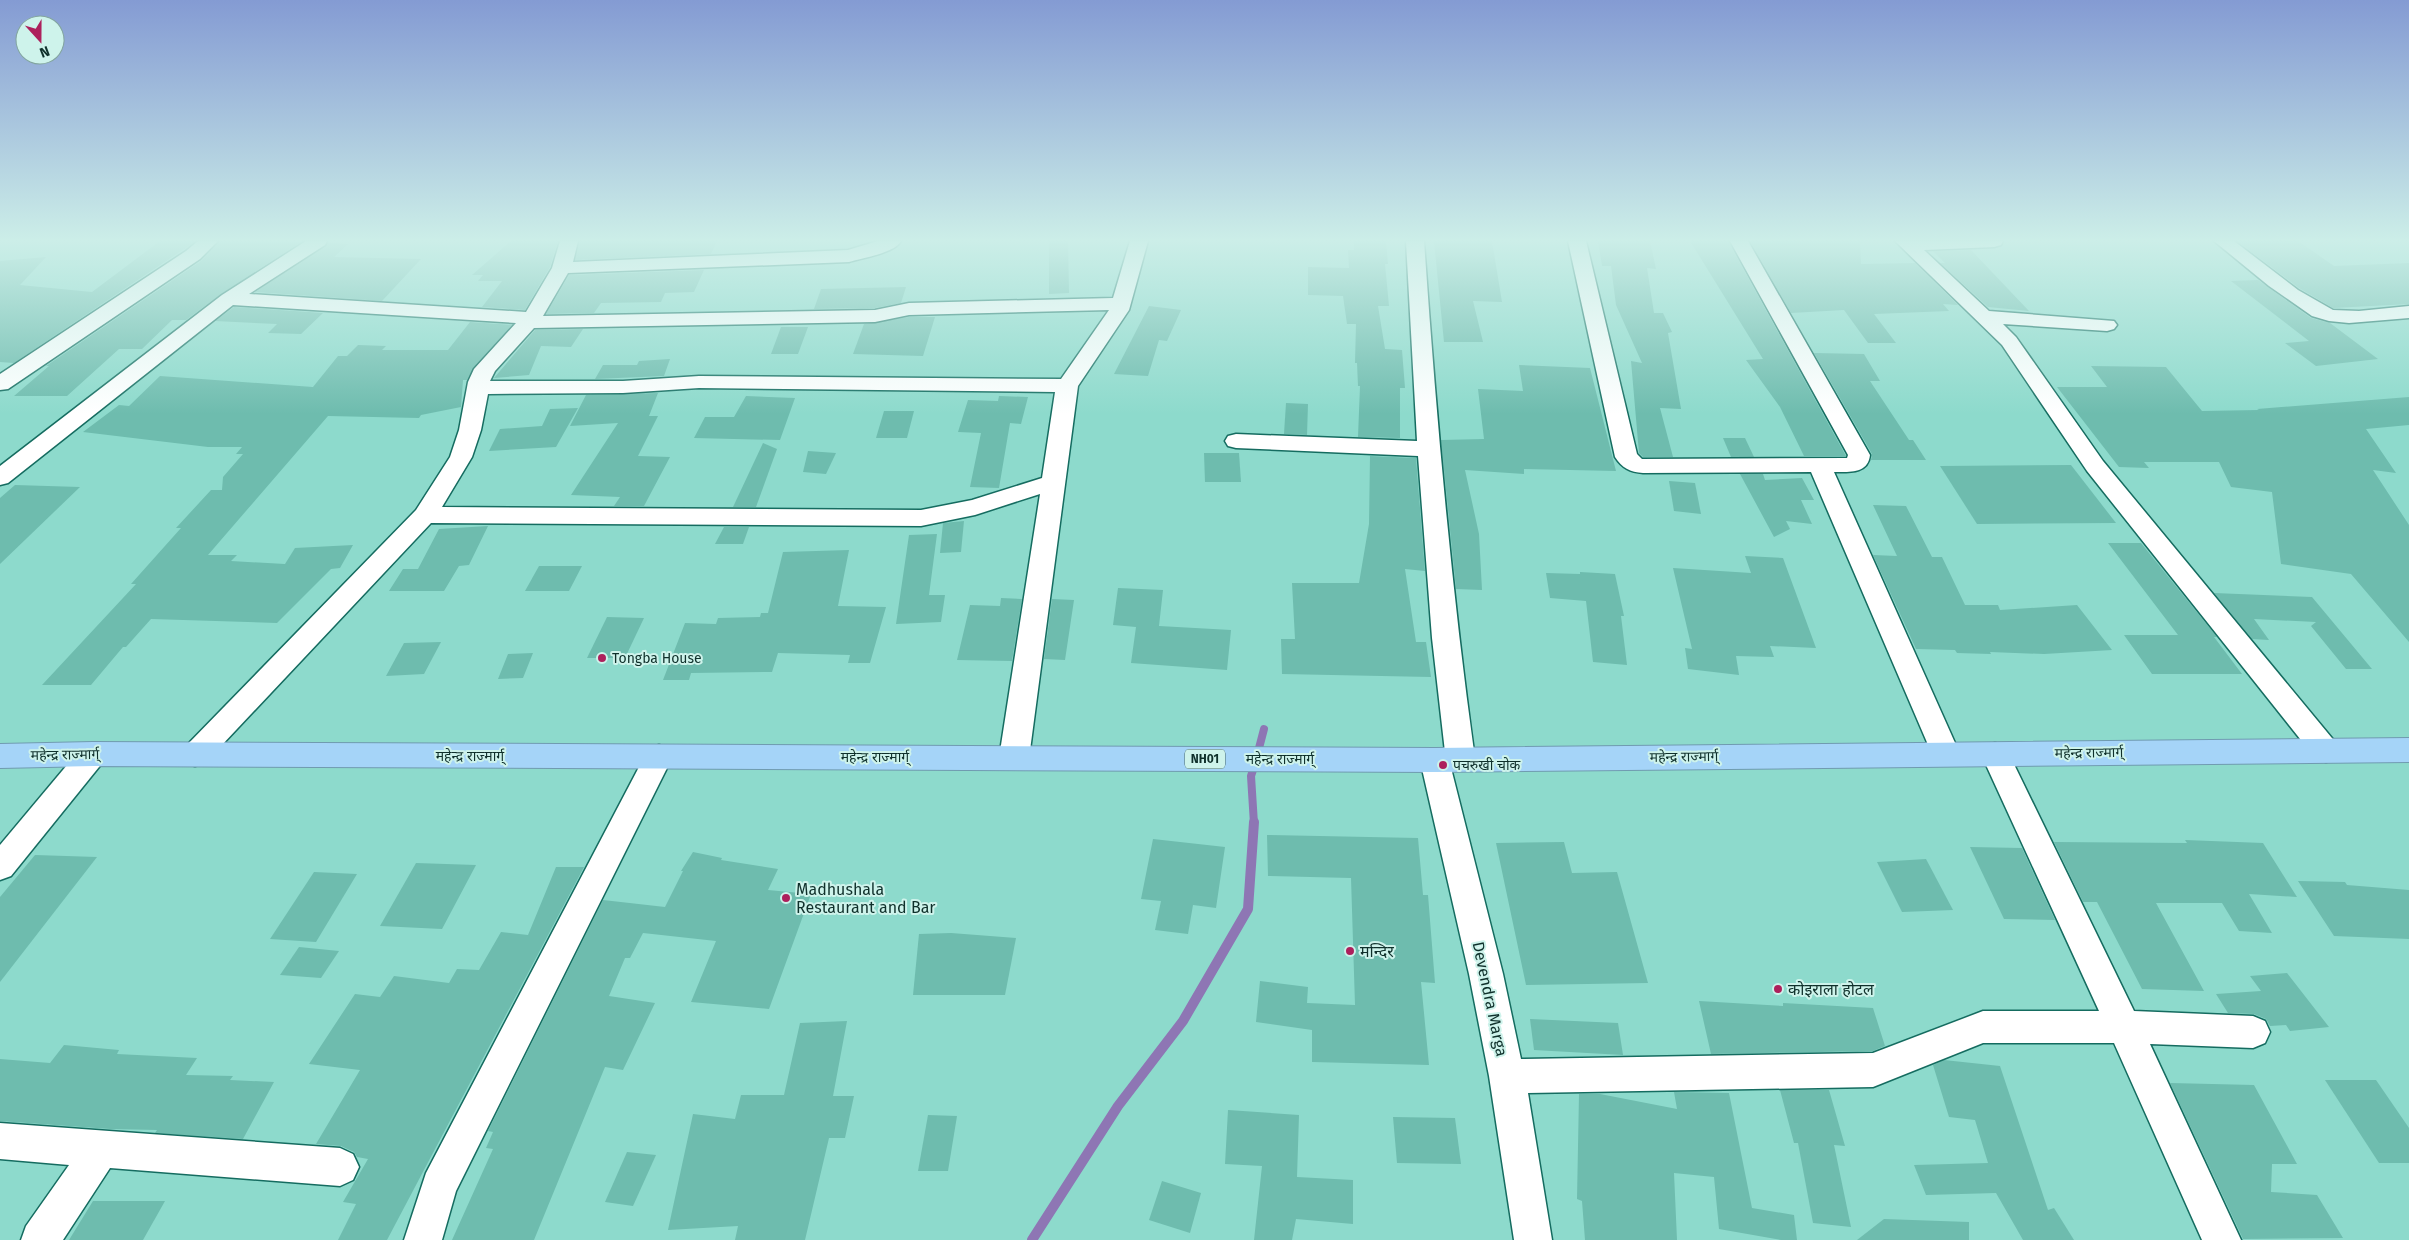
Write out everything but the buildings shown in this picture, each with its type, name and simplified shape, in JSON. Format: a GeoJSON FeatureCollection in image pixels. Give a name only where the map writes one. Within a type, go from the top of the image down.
{"type":"FeatureCollection","features":[{"type":"Feature","properties":{"kind":"highway","name":"महेन्द्र राज्मार्ग्"},"geometry":{"type":"LineString","coordinates":[[0,756],[93,754],[1448,759],[2409,750]]}},
{"type":"Feature","properties":{"kind":"street"},"geometry":{"type":"LineString","coordinates":[[0,384],[128,299]]}},
{"type":"Feature","properties":{"kind":"street"},"geometry":{"type":"LineString","coordinates":[[195,755],[425,515],[461,457],[470,430],[478,388],[485,369],[529,320],[542,299]]}},
{"type":"Feature","properties":{"kind":"street"},"geometry":{"type":"LineString","coordinates":[[1014,758],[1067,386],[1119,310],[1122,299]]}},
{"type":"Feature","properties":{"kind":"street","name":"Devendra Marga"},"geometry":{"type":"LineString","coordinates":[[1419,299],[1445,638],[1448,759],[1486,974],[1507,1076],[1533,1240]]}},
{"type":"Feature","properties":{"kind":"street"},"geometry":{"type":"LineString","coordinates":[[1590,299],[1626,457],[1629,461],[1643,466],[1820,466],[1852,464],[1858,461],[1859,455],[1772,299]]}},
{"type":"Feature","properties":{"kind":"street"},"geometry":{"type":"LineString","coordinates":[[1965,299],[2009,341],[2095,466],[2326,751]]}},
{"type":"Feature","properties":{"kind":"street"},"geometry":{"type":"LineString","coordinates":[[2300,299],[2328,315],[2351,316],[2409,312]]}},
{"type":"Feature","properties":{"kind":"street"},"geometry":{"type":"LineString","coordinates":[[0,478],[229,300],[529,320],[875,316],[909,309],[1121,304]]}},
{"type":"Feature","properties":{"kind":"street"},"geometry":{"type":"LineString","coordinates":[[1984,317],[2107,325]]}},
{"type":"Feature","properties":{"kind":"street"},"geometry":{"type":"LineString","coordinates":[[478,388],[623,387],[699,382],[1067,386]]}},
{"type":"Feature","properties":{"kind":"street"},"geometry":{"type":"LineString","coordinates":[[1236,441],[1429,449]]}},
{"type":"Feature","properties":{"kind":"street"},"geometry":{"type":"LineString","coordinates":[[1820,466],[1946,754]]}},
{"type":"Feature","properties":{"kind":"street"},"geometry":{"type":"LineString","coordinates":[[425,515],[921,518],[975,507],[1054,482]]}},
{"type":"Feature","properties":{"kind":"street"},"geometry":{"type":"LineString","coordinates":[[0,867],[93,754]]}},
{"type":"Feature","properties":{"kind":"street"},"geometry":{"type":"LineString","coordinates":[[1995,754],[2124,1026],[2222,1240]]}},
{"type":"Feature","properties":{"kind":"street"},"geometry":{"type":"LineString","coordinates":[[423,1240],[439,1186],[659,756]]}},
{"type":"Feature","properties":{"kind":"street"},"geometry":{"type":"LineString","coordinates":[[1507,1076],[1873,1070],[1983,1027],[2124,1026],[2252,1032]]}},
{"type":"Feature","properties":{"kind":"street"},"geometry":{"type":"LineString","coordinates":[[0,1141],[340,1168]]}},
{"type":"Feature","properties":{"kind":"street"},"geometry":{"type":"LineString","coordinates":[[40,1240],[102,1149]]}},
{"type":"Feature","properties":{"kind":"waterway"},"geometry":{"type":"LineString","coordinates":[[1258,752],[1264,729]]}},
{"type":"Feature","properties":{"kind":"waterway"},"geometry":{"type":"LineString","coordinates":[[1254,823],[1251,776],[1255,764]]}},
{"type":"Feature","properties":{"kind":"waterway"},"geometry":{"type":"LineString","coordinates":[[1032,1240],[1118,1106],[1183,1021],[1248,909],[1254,823]]}},
{"type":"Feature","properties":{"kind":"place","name":"Tongba House"},"geometry":{"type":"Point","coordinates":[602,658]}},
{"type":"Feature","properties":{"kind":"place","name":"पचरुखी चोक"},"geometry":{"type":"Point","coordinates":[1443,765]}},
{"type":"Feature","properties":{"kind":"place","name":"Madhushala Restaurant and Bar"},"geometry":{"type":"Point","coordinates":[786,898]}},
{"type":"Feature","properties":{"kind":"place","name":"मन्दिर"},"geometry":{"type":"Point","coordinates":[1350,951]}},
{"type":"Feature","properties":{"kind":"place","name":"कोइराला होटल"},"geometry":{"type":"Point","coordinates":[1778,989]}}]}
